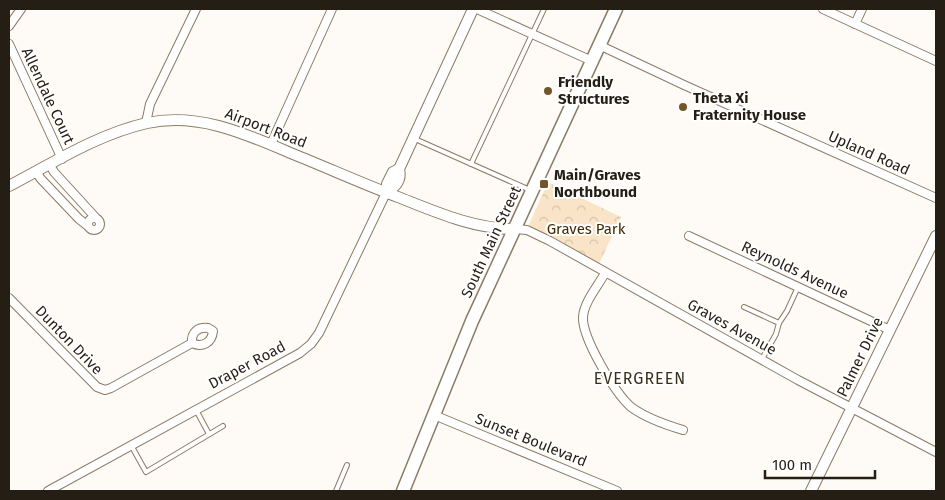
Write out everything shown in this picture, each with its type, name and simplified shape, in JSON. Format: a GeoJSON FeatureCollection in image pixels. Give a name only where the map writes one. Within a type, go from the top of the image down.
{"type":"FeatureCollection","features":[{"type":"Feature","properties":{"kind":"main road","name":"South Main Street"},"geometry":{"type":"LineString","coordinates":[[403,491],[472,321],[616,9]]}},
{"type":"Feature","properties":{"kind":"street"},"geometry":{"type":"LineString","coordinates":[[146,123],[150,104],[196,9]]}},
{"type":"Feature","properties":{"kind":"street"},"geometry":{"type":"LineString","coordinates":[[271,144],[332,9]]}},
{"type":"Feature","properties":{"kind":"street","name":"Draper Road"},"geometry":{"type":"LineString","coordinates":[[48,491],[285,362],[311,344],[328,316],[386,193],[396,187],[401,176],[399,169],[473,9]]}},
{"type":"Feature","properties":{"kind":"street"},"geometry":{"type":"LineString","coordinates":[[477,9],[592,61]]}},
{"type":"Feature","properties":{"kind":"street"},"geometry":{"type":"LineString","coordinates":[[823,9],[936,61]]}},
{"type":"Feature","properties":{"kind":"street"},"geometry":{"type":"LineString","coordinates":[[855,24],[862,9]]}},
{"type":"Feature","properties":{"kind":"street"},"geometry":{"type":"LineString","coordinates":[[9,26],[20,10]]}},
{"type":"Feature","properties":{"kind":"street","name":"Allendale Court"},"geometry":{"type":"LineString","coordinates":[[9,44],[62,159]]}},
{"type":"Feature","properties":{"kind":"street","name":"Upland Road"},"geometry":{"type":"LineString","coordinates":[[599,45],[936,198]]}},
{"type":"Feature","properties":{"kind":"street","name":"Airport Road"},"geometry":{"type":"LineString","coordinates":[[9,186],[117,132],[146,123],[175,120],[208,123],[230,128],[451,218],[498,229],[515,229]]}},
{"type":"Feature","properties":{"kind":"street"},"geometry":{"type":"LineString","coordinates":[[36,172],[79,219],[92,229],[98,228],[100,224],[96,218],[54,172],[50,165]]}},
{"type":"Feature","properties":{"kind":"street","name":"Graves Avenue"},"geometry":{"type":"LineString","coordinates":[[515,229],[527,230],[936,452]]}},
{"type":"Feature","properties":{"kind":"street","name":"Reynolds Avenue"},"geometry":{"type":"LineString","coordinates":[[689,236],[890,330]]}},
{"type":"Feature","properties":{"kind":"street","name":"Palmer Drive"},"geometry":{"type":"LineString","coordinates":[[811,491],[936,236]]}},
{"type":"Feature","properties":{"kind":"street"},"geometry":{"type":"LineString","coordinates":[[605,273],[585,308],[583,316],[584,325],[595,354],[609,378],[631,406],[653,419],[683,430]]}},
{"type":"Feature","properties":{"kind":"street","name":"Dunton Drive"},"geometry":{"type":"LineString","coordinates":[[9,298],[101,390],[111,388],[192,342]]}},
{"type":"Feature","properties":{"kind":"street","name":"Sunset Boulevard"},"geometry":{"type":"LineString","coordinates":[[434,415],[617,491]]}},
{"type":"Feature","properties":{"kind":"lane"},"geometry":{"type":"LineString","coordinates":[[471,164],[544,9]]}},
{"type":"Feature","properties":{"kind":"lane"},"geometry":{"type":"LineString","coordinates":[[414,138],[532,191]]}},
{"type":"Feature","properties":{"kind":"lane"},"geometry":{"type":"LineString","coordinates":[[762,359],[798,287]]}},
{"type":"Feature","properties":{"kind":"lane"},"geometry":{"type":"LineString","coordinates":[[744,307],[779,323]]}},
{"type":"Feature","properties":{"kind":"lane"},"geometry":{"type":"LineString","coordinates":[[196,410],[209,434]]}},
{"type":"Feature","properties":{"kind":"lane"},"geometry":{"type":"LineString","coordinates":[[131,445],[146,472],[223,426]]}},
{"type":"Feature","properties":{"kind":"lane"},"geometry":{"type":"LineString","coordinates":[[338,491],[347,465]]}},
{"type":"Feature","properties":{"kind":"green space","name":"Graves Park"},"geometry":{"type":"Polygon","coordinates":[[[548,182],[621,217],[598,266],[530,228],[529,225],[548,182]]]}},
{"type":"Feature","properties":{"kind":"place","name":"Friendly Structures"},"geometry":{"type":"Point","coordinates":[548,91]}},
{"type":"Feature","properties":{"kind":"place","name":"Theta Xi Fraternity House"},"geometry":{"type":"Point","coordinates":[683,107]}},
{"type":"Feature","properties":{"kind":"place","name":"Main/Graves Northbound"},"geometry":{"type":"Point","coordinates":[544,184]}},
{"type":"Feature","properties":{"kind":"district","name":"EVERGREEN"},"geometry":{"type":"Point","coordinates":[640,378]}}]}
